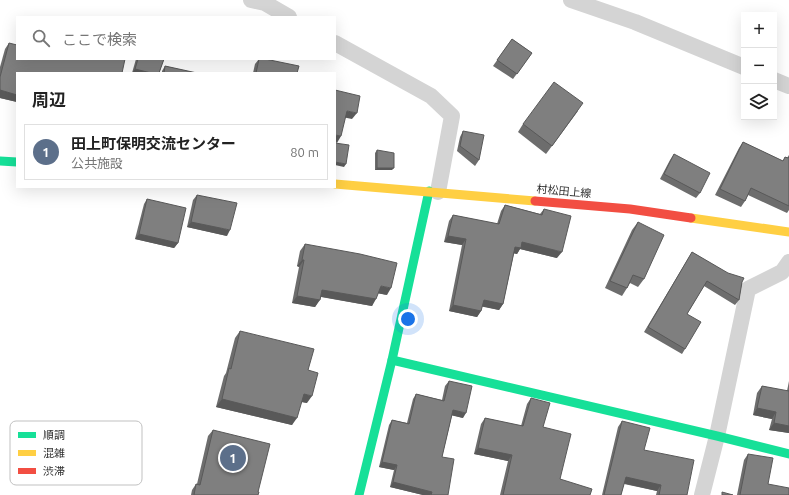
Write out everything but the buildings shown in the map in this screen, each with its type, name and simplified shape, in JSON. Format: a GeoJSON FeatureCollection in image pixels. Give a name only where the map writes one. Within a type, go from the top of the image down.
{"type":"FeatureCollection","features":[{"type":"Feature","properties":{"kind":"street"},"geometry":{"type":"LineString","coordinates":[[251,0],[265,3],[287,16]]}},
{"type":"Feature","properties":{"kind":"street"},"geometry":{"type":"LineString","coordinates":[[571,0],[635,22],[741,66]]}},
{"type":"Feature","properties":{"kind":"street"},"geometry":{"type":"LineString","coordinates":[[336,44],[431,96],[452,116],[359,495]]}},
{"type":"Feature","properties":{"kind":"street"},"geometry":{"type":"LineString","coordinates":[[777,81],[789,86]]}},
{"type":"Feature","properties":{"kind":"street"},"geometry":{"type":"LineString","coordinates":[[0,161],[16,162]]}},
{"type":"Feature","properties":{"kind":"street","name":"村松田上線"},"geometry":{"type":"LineString","coordinates":[[336,184],[434,191],[630,209],[789,232]]}},
{"type":"Feature","properties":{"kind":"street"},"geometry":{"type":"LineString","coordinates":[[702,495],[717,436],[748,289],[782,272],[789,262]]}},
{"type":"Feature","properties":{"kind":"street"},"geometry":{"type":"LineString","coordinates":[[392,360],[789,454]]}},
{"type":"Feature","properties":{"kind":"traffic: fast"},"geometry":{"type":"LineString","coordinates":[[0,161],[16,162]]}},
{"type":"Feature","properties":{"kind":"traffic: fast"},"geometry":{"type":"LineString","coordinates":[[359,495],[392,360],[429,191]]}},
{"type":"Feature","properties":{"kind":"traffic: fast"},"geometry":{"type":"LineString","coordinates":[[392,360],[789,454]]}},
{"type":"Feature","properties":{"kind":"traffic: slow"},"geometry":{"type":"LineString","coordinates":[[336,184],[535,201]]}},
{"type":"Feature","properties":{"kind":"traffic: slow"},"geometry":{"type":"LineString","coordinates":[[691,218],[789,232]]}},
{"type":"Feature","properties":{"kind":"traffic: jam"},"geometry":{"type":"LineString","coordinates":[[535,201],[630,209],[691,218]]}},
{"type":"Feature","properties":{"kind":"place","name":"田上町保明交流センター"},"geometry":{"type":"Point","coordinates":[233,458]}}]}
